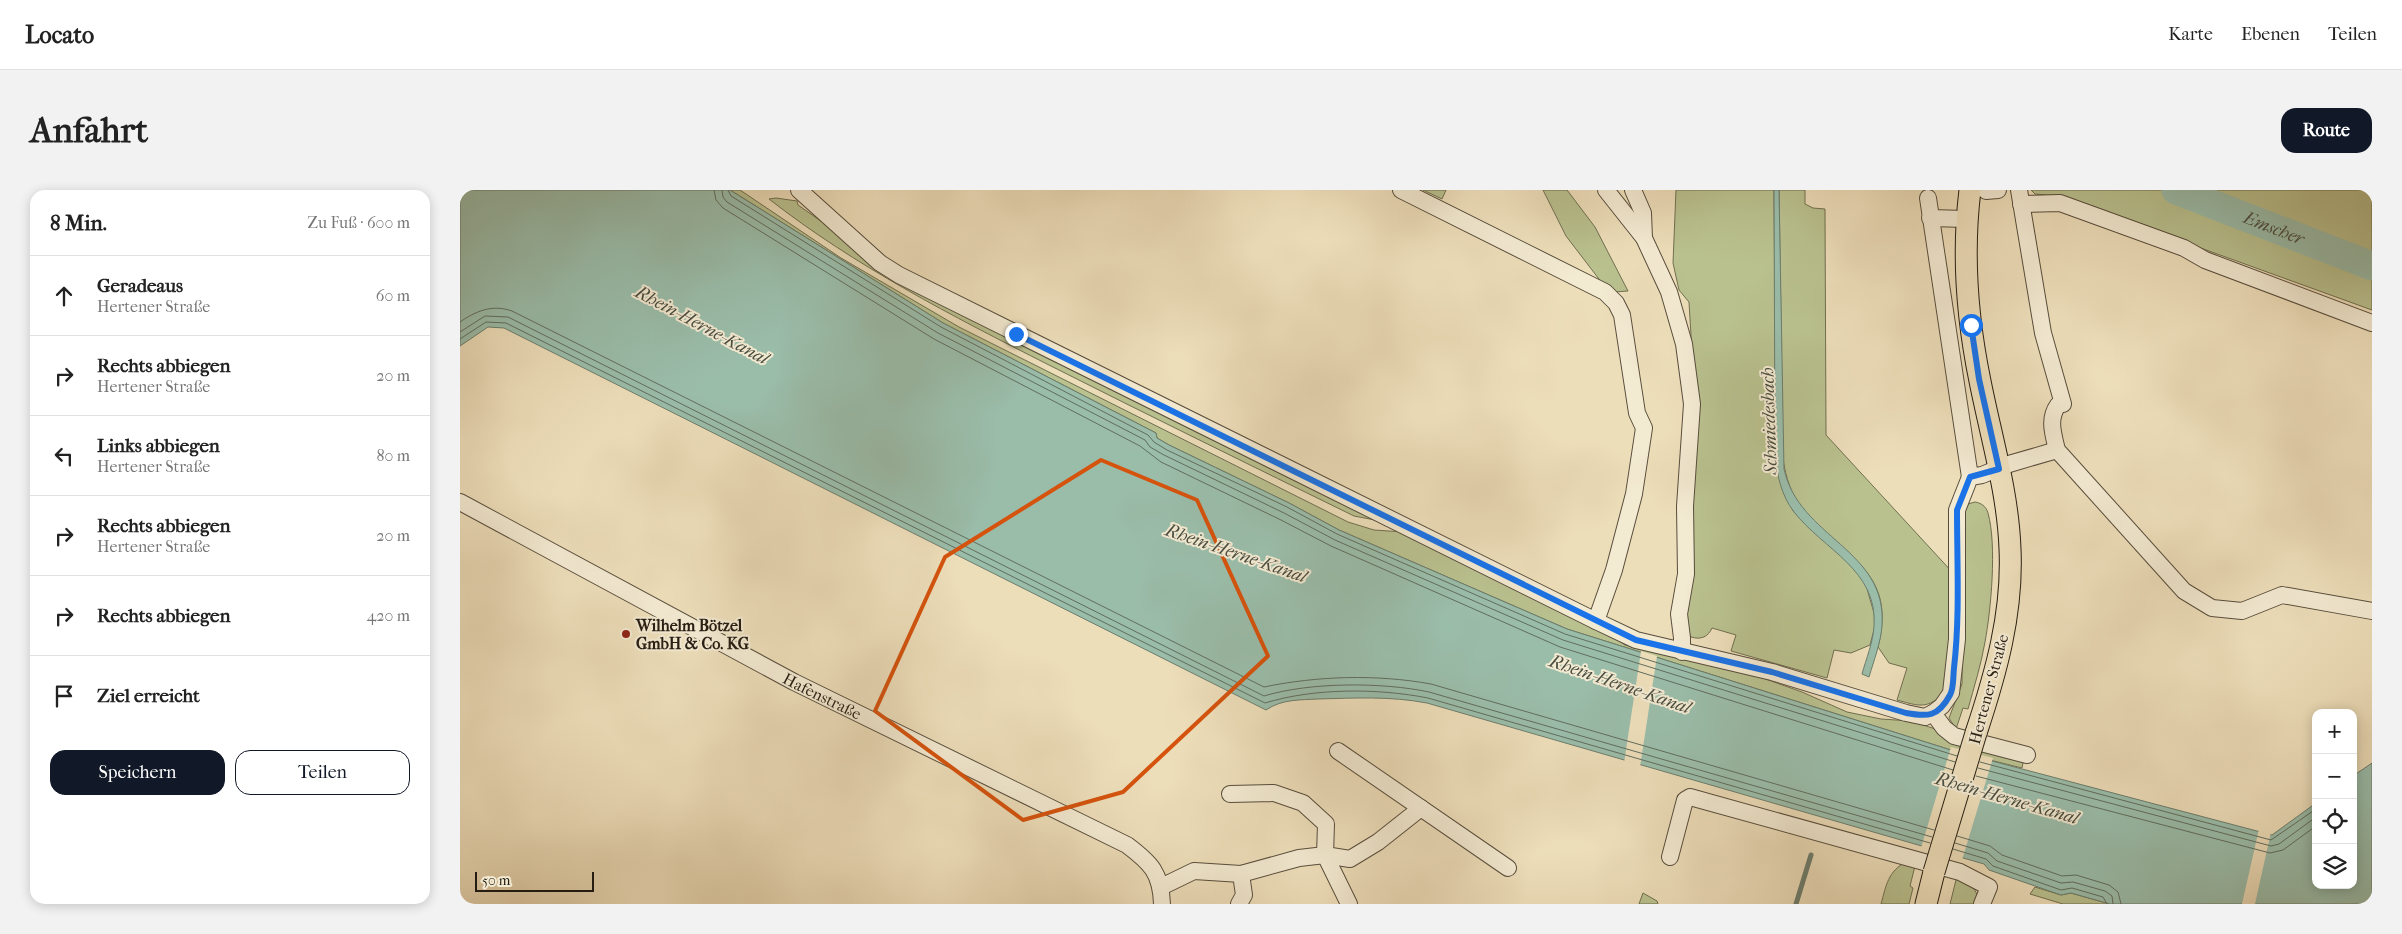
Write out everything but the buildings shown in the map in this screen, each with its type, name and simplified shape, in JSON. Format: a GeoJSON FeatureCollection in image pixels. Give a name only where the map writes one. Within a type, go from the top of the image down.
{"type":"FeatureCollection","features":[{"type":"Feature","properties":{"kind":"main road","name":"Hertener Straße"},"geometry":{"type":"LineString","coordinates":[[1926,904],[1934,872],[2000,658],[2010,579],[2007,513],[1979,379],[1967,298],[1965,260],[1966,219],[1985,190]]}},
{"type":"Feature","properties":{"kind":"street"},"geometry":{"type":"LineString","coordinates":[[799,190],[815,195],[880,263],[898,275],[1636,640],[1772,672],[1906,713],[1925,717],[1942,706],[1951,693],[1957,639],[1957,510],[1970,477],[1928,198]]}},
{"type":"Feature","properties":{"kind":"street"},"geometry":{"type":"LineString","coordinates":[[1401,190],[1605,292],[1616,303],[1622,315],[1637,414],[1644,428],[1634,494],[1614,570],[1596,621]]}},
{"type":"Feature","properties":{"kind":"street"},"geometry":{"type":"LineString","coordinates":[[1606,190],[1644,238],[1669,292],[1684,344],[1692,404],[1684,506],[1686,574],[1679,614],[1682,652]]}},
{"type":"Feature","properties":{"kind":"street"},"geometry":{"type":"LineString","coordinates":[[1633,190],[1643,213],[1644,238]]}},
{"type":"Feature","properties":{"kind":"street"},"geometry":{"type":"LineString","coordinates":[[2372,323],[2205,260],[2184,248],[2060,203],[2020,197],[2044,333],[2063,404],[2058,405],[2053,412],[2051,424],[2056,450],[2184,592],[2212,608],[2242,611],[2282,595],[2372,611]]}},
{"type":"Feature","properties":{"kind":"street"},"geometry":{"type":"LineString","coordinates":[[1930,218],[1966,219]]}},
{"type":"Feature","properties":{"kind":"street"},"geometry":{"type":"LineString","coordinates":[[1970,477],[2056,450]]}},
{"type":"Feature","properties":{"kind":"street","name":"Hafenstraße"},"geometry":{"type":"LineString","coordinates":[[460,502],[794,682],[1127,845],[1154,869],[1162,887],[1162,904]]}},
{"type":"Feature","properties":{"kind":"street"},"geometry":{"type":"LineString","coordinates":[[1933,713],[1944,728],[1954,736],[2027,755]]}},
{"type":"Feature","properties":{"kind":"street"},"geometry":{"type":"LineString","coordinates":[[1338,751],[1508,868]]}},
{"type":"Feature","properties":{"kind":"street"},"geometry":{"type":"LineString","coordinates":[[1230,794],[1274,793],[1302,803],[1326,824],[1325,855],[1349,904]]}},
{"type":"Feature","properties":{"kind":"street"},"geometry":{"type":"LineString","coordinates":[[1670,857],[1685,800],[1690,797],[1960,872],[1989,887],[1982,904]]}},
{"type":"Feature","properties":{"kind":"street"},"geometry":{"type":"LineString","coordinates":[[1162,887],[1194,871],[1240,874],[1299,858],[1325,855],[1350,858],[1378,842],[1421,808]]}},
{"type":"Feature","properties":{"kind":"street"},"geometry":{"type":"LineString","coordinates":[[1239,904],[1244,894],[1240,874]]}},
{"type":"Feature","properties":{"kind":"highlighted area"},"geometry":{"type":"Polygon","coordinates":[[[1101,460],[1197,500],[1268,656],[1123,792],[1023,820],[875,711],[945,557],[1101,460]]]}},
{"type":"Feature","properties":{"kind":"shaded area"},"geometry":{"type":"Polygon","coordinates":[[[730,190],[740,190],[841,258],[959,327],[1348,522],[1374,530],[1404,532],[1610,634],[1625,645],[1760,677],[1802,692],[1847,712],[1881,719],[1911,721],[2024,758],[2022,768],[1954,751],[1567,629],[1339,530],[1289,503],[1169,445],[1157,438],[1156,433],[943,323],[730,190]]]}},
{"type":"Feature","properties":{"kind":"shaded area"},"geometry":{"type":"Polygon","coordinates":[[[1423,190],[1446,190],[1442,199],[1423,190]]]}},
{"type":"Feature","properties":{"kind":"shaded area"},"geometry":{"type":"Polygon","coordinates":[[[1543,190],[1567,190],[1595,227],[1628,291],[1614,292],[1602,283],[1566,236],[1543,190]]]}},
{"type":"Feature","properties":{"kind":"shaded area"},"geometry":{"type":"Polygon","coordinates":[[[1676,190],[1774,190],[1776,466],[1793,511],[1851,564],[1865,582],[1874,613],[1875,626],[1870,645],[1851,653],[1834,650],[1827,678],[1731,651],[1736,635],[1712,628],[1706,636],[1695,638],[1691,637],[1685,626],[1695,403],[1689,302],[1679,290],[1673,263],[1676,190]]]}},
{"type":"Feature","properties":{"kind":"shaded area"},"geometry":{"type":"Polygon","coordinates":[[[1779,190],[1805,190],[1805,204],[1813,208],[1825,209],[1826,435],[1954,574],[1945,692],[1928,704],[1917,705],[1897,700],[1907,668],[1889,663],[1878,647],[1882,620],[1880,599],[1873,582],[1862,567],[1817,526],[1802,509],[1787,479],[1783,459],[1779,190]]]}},
{"type":"Feature","properties":{"kind":"shaded area"},"geometry":{"type":"Polygon","coordinates":[[[2031,190],[2372,190],[2372,310],[2057,196],[2035,194],[2031,190]]]}},
{"type":"Feature","properties":{"kind":"shaded area"},"geometry":{"type":"Polygon","coordinates":[[[769,199],[797,201],[798,205],[848,240],[1375,520],[1354,516],[940,309],[835,246],[769,199]]]}},
{"type":"Feature","properties":{"kind":"shaded area"},"geometry":{"type":"Polygon","coordinates":[[[1975,502],[1986,508],[1991,526],[1993,559],[1991,596],[1979,668],[1968,709],[1963,708],[1956,729],[1949,718],[1962,684],[1963,517],[1968,504],[1975,502]]]}},
{"type":"Feature","properties":{"kind":"shaded area"},"geometry":{"type":"Polygon","coordinates":[[[1906,862],[1915,866],[1910,886],[1913,888],[1909,904],[1881,904],[1891,874],[1906,862]]]}},
{"type":"Feature","properties":{"kind":"shaded area"},"geometry":{"type":"Polygon","coordinates":[[[1957,876],[1975,890],[1977,904],[1950,904],[1957,876]]]}},
{"type":"Feature","properties":{"kind":"shaded area"},"geometry":{"type":"Polygon","coordinates":[[[2035,887],[2061,895],[2071,893],[2110,904],[2063,904],[2030,894],[2035,887]]]}},
{"type":"Feature","properties":{"kind":"shaded area"},"geometry":{"type":"Polygon","coordinates":[[[1643,893],[1657,901],[1658,904],[1639,904],[1643,893]]]}},
{"type":"Feature","properties":{"kind":"water","name":"Rhein-Herne-Kanal"},"geometry":{"type":"Polygon","coordinates":[[[460,190],[730,190],[943,323],[1156,433],[1157,438],[1169,445],[1289,503],[1339,530],[1567,629],[1954,751],[2272,835],[2312,806],[2312,889],[2357,889],[2357,773],[2372,763],[2372,904],[2110,904],[2071,893],[2061,895],[1989,870],[1984,864],[1427,703],[1386,698],[1318,699],[1285,702],[1266,710],[504,328],[488,327],[460,346],[460,190]]]}},
{"type":"Feature","properties":{"kind":"water"},"geometry":{"type":"Polygon","coordinates":[[[1774,190],[1779,190],[1784,469],[1793,492],[1806,512],[1857,560],[1871,578],[1880,599],[1882,625],[1869,677],[1862,674],[1871,645],[1874,626],[1873,607],[1867,590],[1847,562],[1806,526],[1794,512],[1783,492],[1777,470],[1775,454],[1774,190]]]}},
{"type":"Feature","properties":{"kind":"pier"},"geometry":{"type":"Polygon","coordinates":[[[1641,651],[1657,656],[1640,767],[1624,763],[1641,651]]]}},
{"type":"Feature","properties":{"kind":"pier"},"geometry":{"type":"Polygon","coordinates":[[[1951,747],[1993,758],[1962,860],[1921,848],[1951,747]]]}},
{"type":"Feature","properties":{"kind":"pier"},"geometry":{"type":"Polygon","coordinates":[[[2259,829],[2271,832],[2255,904],[2242,904],[2259,829]]]}},
{"type":"Feature","properties":{"kind":"waterway","name":"Emscher"},"geometry":{"type":"LineString","coordinates":[[2176,190],[2372,266]]}},
{"type":"Feature","properties":{"kind":"waterway","name":"Schmiedesbach"},"geometry":{"type":"LineString","coordinates":[[1796,904],[1811,855]]}},
{"type":"Feature","properties":{"kind":"place","name":"Wilhelm Bötzel GmbH & Co. KG"},"geometry":{"type":"Point","coordinates":[626,634]}},
{"type":"Feature","properties":{"kind":"route"},"geometry":{"type":"LineString","coordinates":[[1016,334],[1636,640],[1772,672],[1906,713],[1925,717],[1942,706],[1951,693],[1957,639],[1957,510],[1970,477],[1999,469],[1979,379],[1971,325]]}}]}
